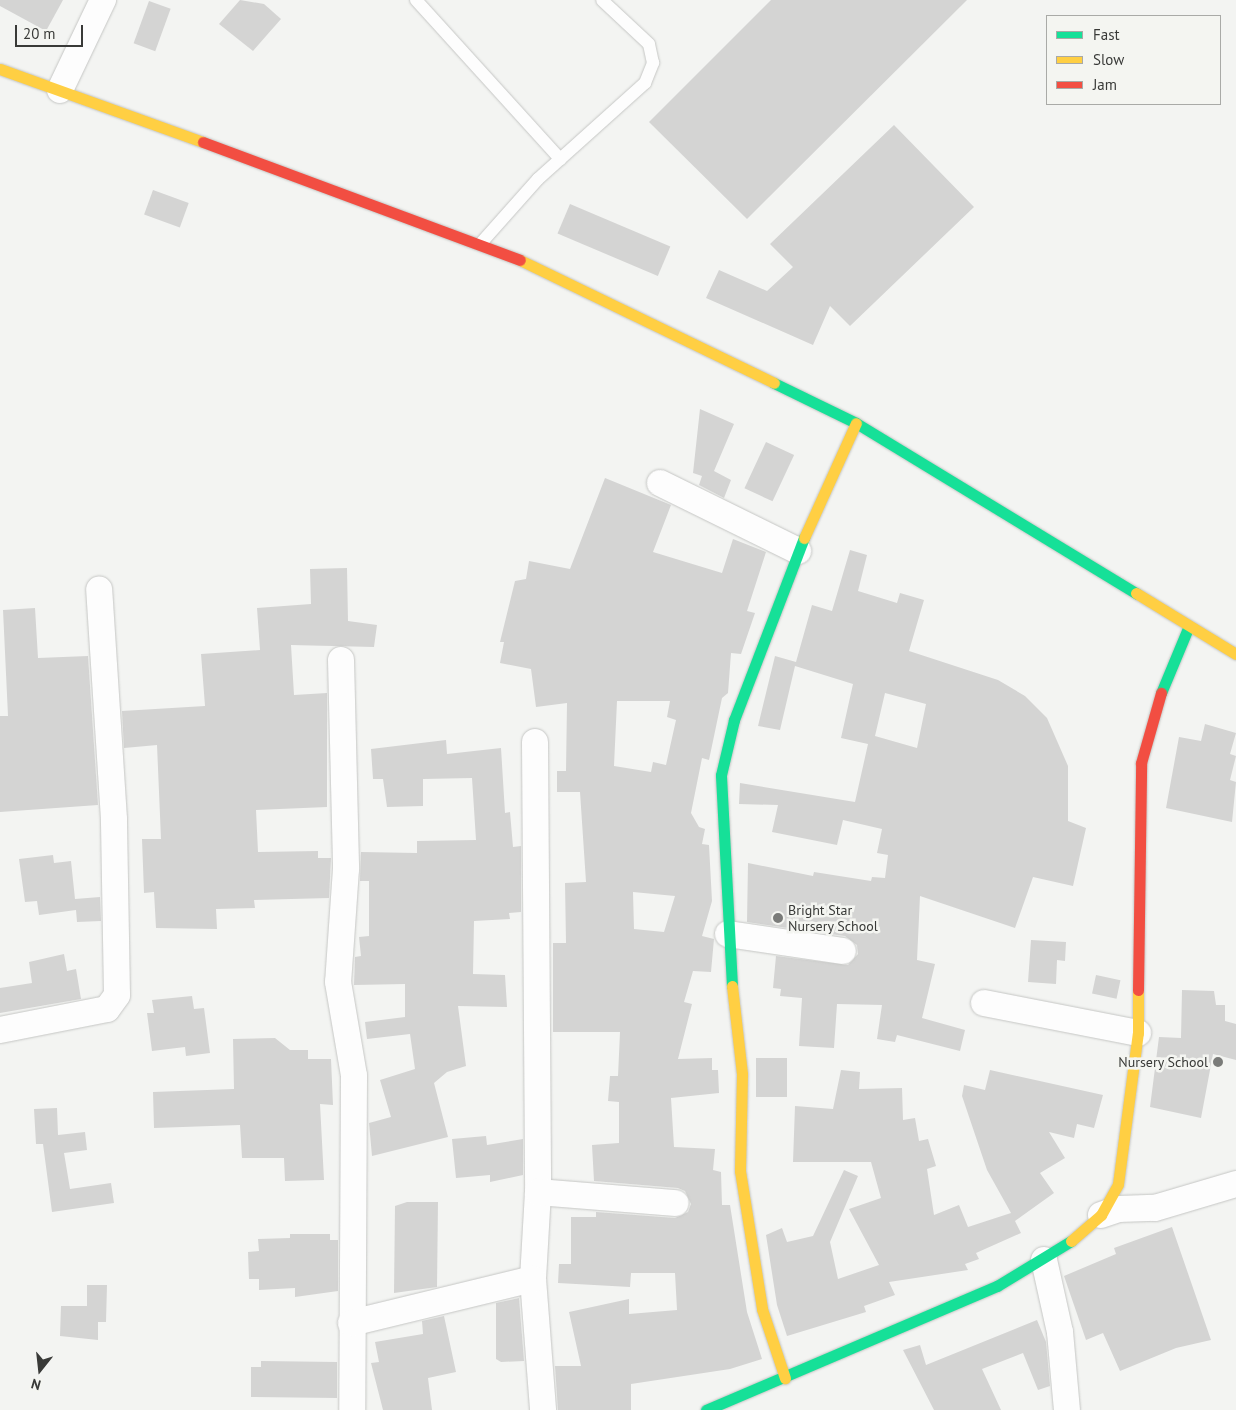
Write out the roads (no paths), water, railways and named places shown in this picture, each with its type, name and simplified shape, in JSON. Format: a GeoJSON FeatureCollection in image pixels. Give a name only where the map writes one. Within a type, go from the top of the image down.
{"type":"FeatureCollection","features":[{"type":"Feature","properties":{"kind":"street"},"geometry":{"type":"LineString","coordinates":[[60,90],[103,0]]}},
{"type":"Feature","properties":{"kind":"street"},"geometry":{"type":"LineString","coordinates":[[0,70],[482,242],[856,423],[1188,628],[1236,654]]}},
{"type":"Feature","properties":{"kind":"street"},"geometry":{"type":"LineString","coordinates":[[785,1378],[762,1309],[740,1171],[742,1074],[728,934],[721,775],[734,720],[798,551],[856,423]]}},
{"type":"Feature","properties":{"kind":"street"},"geometry":{"type":"LineString","coordinates":[[660,483],[798,551]]}},
{"type":"Feature","properties":{"kind":"street"},"geometry":{"type":"LineString","coordinates":[[0,1030],[98,1012],[107,1009],[117,995],[114,819],[99,589]]}},
{"type":"Feature","properties":{"kind":"street"},"geometry":{"type":"LineString","coordinates":[[706,1410],[785,1378],[997,1286],[1044,1260],[1089,1229],[1101,1215],[1118,1184],[1138,1033],[1141,763],[1155,708],[1188,628]]}},
{"type":"Feature","properties":{"kind":"street"},"geometry":{"type":"LineString","coordinates":[[341,660],[346,869],[338,982],[354,1076],[351,1323],[352,1410]]}},
{"type":"Feature","properties":{"kind":"street"},"geometry":{"type":"LineString","coordinates":[[535,742],[538,1192],[533,1279],[542,1410]]}},
{"type":"Feature","properties":{"kind":"street"},"geometry":{"type":"LineString","coordinates":[[728,934],[843,951]]}},
{"type":"Feature","properties":{"kind":"street"},"geometry":{"type":"LineString","coordinates":[[984,1002],[1138,1033]]}},
{"type":"Feature","properties":{"kind":"street"},"geometry":{"type":"LineString","coordinates":[[1101,1215],[1118,1209],[1155,1208],[1236,1184]]}},
{"type":"Feature","properties":{"kind":"street"},"geometry":{"type":"LineString","coordinates":[[538,1192],[676,1204]]}},
{"type":"Feature","properties":{"kind":"street"},"geometry":{"type":"LineString","coordinates":[[1044,1260],[1060,1332],[1067,1410]]}},
{"type":"Feature","properties":{"kind":"street"},"geometry":{"type":"LineString","coordinates":[[351,1323],[533,1279]]}},
{"type":"Feature","properties":{"kind":"lane"},"geometry":{"type":"LineString","coordinates":[[416,0],[560,159]]}},
{"type":"Feature","properties":{"kind":"lane"},"geometry":{"type":"LineString","coordinates":[[482,242],[500,217],[560,159],[645,83],[653,63],[649,44],[602,0]]}},
{"type":"Feature","properties":{"kind":"place","name":"Bright Star Nursery School"},"geometry":{"type":"Point","coordinates":[778,918]}},
{"type":"Feature","properties":{"kind":"place","name":"Nursery School"},"geometry":{"type":"Point","coordinates":[1218,1062]}}]}
